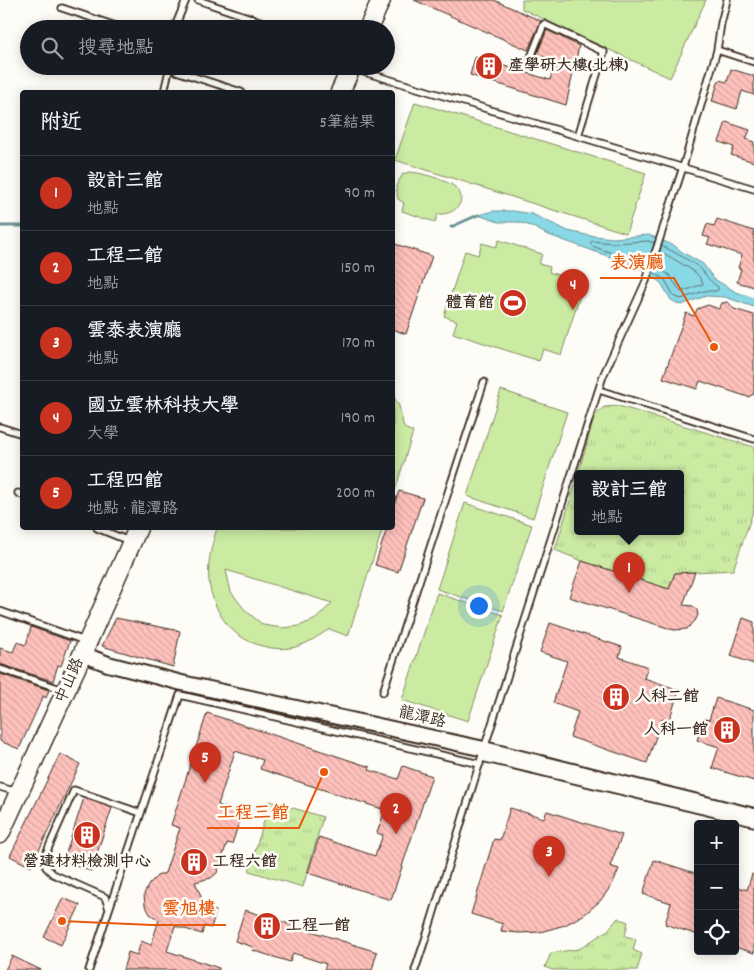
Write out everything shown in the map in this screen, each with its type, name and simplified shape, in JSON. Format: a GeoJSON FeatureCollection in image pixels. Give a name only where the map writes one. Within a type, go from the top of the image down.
{"type":"FeatureCollection","features":[{"type":"Feature","properties":{"kind":"main road"},"geometry":{"type":"LineString","coordinates":[[372,20],[381,0]]}},
{"type":"Feature","properties":{"kind":"main road"},"geometry":{"type":"LineString","coordinates":[[341,90],[348,75]]}},
{"type":"Feature","properties":{"kind":"main road","name":"中山路"},"geometry":{"type":"LineString","coordinates":[[0,834],[135,535]]}},
{"type":"Feature","properties":{"kind":"street","name":"龍潭路"},"geometry":{"type":"LineString","coordinates":[[84,648],[108,664],[182,683],[482,757],[754,816]]}},
{"type":"Feature","properties":{"kind":"lane"},"geometry":{"type":"LineString","coordinates":[[178,20],[186,0]]}},
{"type":"Feature","properties":{"kind":"lane"},"geometry":{"type":"LineString","coordinates":[[198,0],[257,20]]}},
{"type":"Feature","properties":{"kind":"lane"},"geometry":{"type":"LineString","coordinates":[[415,970],[430,928],[482,757],[599,390],[646,281],[662,234],[718,50],[721,23],[727,0]]}},
{"type":"Feature","properties":{"kind":"lane"},"geometry":{"type":"LineString","coordinates":[[62,8],[97,20]]}},
{"type":"Feature","properties":{"kind":"lane"},"geometry":{"type":"LineString","coordinates":[[529,62],[544,24],[604,52],[578,136]]}},
{"type":"Feature","properties":{"kind":"lane"},"geometry":{"type":"LineString","coordinates":[[718,50],[754,62]]}},
{"type":"Feature","properties":{"kind":"lane"},"geometry":{"type":"LineString","coordinates":[[164,90],[168,75]]}},
{"type":"Feature","properties":{"kind":"lane"},"geometry":{"type":"LineString","coordinates":[[193,75],[235,90]]}},
{"type":"Feature","properties":{"kind":"lane"},"geometry":{"type":"LineString","coordinates":[[378,75],[754,189]]}},
{"type":"Feature","properties":{"kind":"lane"},"geometry":{"type":"LineString","coordinates":[[383,692],[484,382]]}},
{"type":"Feature","properties":{"kind":"lane"},"geometry":{"type":"LineString","coordinates":[[599,390],[754,438]]}},
{"type":"Feature","properties":{"kind":"lane"},"geometry":{"type":"LineString","coordinates":[[0,427],[20,433]]}},
{"type":"Feature","properties":{"kind":"lane"},"geometry":{"type":"LineString","coordinates":[[108,530],[135,535]]}},
{"type":"Feature","properties":{"kind":"lane"},"geometry":{"type":"LineString","coordinates":[[0,611],[84,648]]}},
{"type":"Feature","properties":{"kind":"lane"},"geometry":{"type":"LineString","coordinates":[[0,669],[66,690]]}},
{"type":"Feature","properties":{"kind":"lane"},"geometry":{"type":"LineString","coordinates":[[89,970],[180,695],[482,757],[754,824]]}},
{"type":"Feature","properties":{"kind":"lane"},"geometry":{"type":"LineString","coordinates":[[0,787],[19,793]]}},
{"type":"Feature","properties":{"kind":"lane"},"geometry":{"type":"LineString","coordinates":[[110,909],[105,897],[53,874],[46,867],[44,858],[74,790],[141,813]]}},
{"type":"Feature","properties":{"kind":"green space"},"geometry":{"type":"Polygon","coordinates":[[[522,0],[706,0],[670,78],[522,9],[522,0]]]}},
{"type":"Feature","properties":{"kind":"green space"},"geometry":{"type":"Polygon","coordinates":[[[415,102],[646,173],[626,233],[395,160],[415,102]]]}},
{"type":"Feature","properties":{"kind":"green space"},"geometry":{"type":"Polygon","coordinates":[[[409,172],[433,177],[455,187],[461,197],[458,206],[450,212],[438,214],[435,222],[402,211],[404,203],[398,199],[396,186],[403,174],[409,172]]]}},
{"type":"Feature","properties":{"kind":"green space","name":"體育館"},"geometry":{"type":"Polygon","coordinates":[[[499,240],[542,254],[539,264],[550,267],[549,272],[564,277],[562,283],[582,289],[561,355],[543,349],[539,361],[453,333],[457,321],[444,316],[465,251],[478,255],[482,243],[496,247],[499,240]]]}},
{"type":"Feature","properties":{"kind":"green space"},"geometry":{"type":"Polygon","coordinates":[[[501,390],[567,412],[533,518],[467,496],[501,390]]]}},
{"type":"Feature","properties":{"kind":"green space"},"geometry":{"type":"Polygon","coordinates":[[[395,399],[399,406],[404,428],[413,432],[395,490],[395,399]]]}},
{"type":"Feature","properties":{"kind":"green space"},"geometry":{"type":"Polygon","coordinates":[[[619,406],[754,447],[754,509],[733,570],[675,573],[669,589],[582,561],[555,550],[574,488],[574,535],[684,535],[684,470],[579,470],[595,415],[604,407],[619,406]]]}},
{"type":"Feature","properties":{"kind":"green space"},"geometry":{"type":"Polygon","coordinates":[[[465,503],[532,525],[503,611],[437,589],[465,503]]]}},
{"type":"Feature","properties":{"kind":"green space"},"geometry":{"type":"Polygon","coordinates":[[[216,530],[382,530],[348,636],[329,629],[307,643],[289,648],[269,648],[259,645],[232,630],[216,606],[210,588],[210,557],[216,530]],[[226,570],[231,592],[245,610],[263,625],[282,628],[299,626],[316,619],[332,603],[226,570]]]}},
{"type":"Feature","properties":{"kind":"green space"},"geometry":{"type":"Polygon","coordinates":[[[437,593],[503,615],[468,721],[402,700],[437,593]]]}},
{"type":"Feature","properties":{"kind":"green space"},"geometry":{"type":"Polygon","coordinates":[[[270,801],[323,817],[303,887],[249,871],[270,801]]]}},
{"type":"Feature","properties":{"kind":"green space"},"geometry":{"type":"Polygon","coordinates":[[[618,918],[628,922],[625,936],[636,939],[633,950],[642,954],[637,970],[552,970],[545,967],[551,953],[579,949],[608,930],[618,918]]]}},
{"type":"Feature","properties":{"kind":"water"},"geometry":{"type":"Polygon","coordinates":[[[493,211],[513,211],[532,214],[568,231],[586,235],[613,238],[649,235],[675,246],[703,264],[714,279],[736,292],[754,298],[754,307],[725,297],[706,296],[681,305],[671,300],[661,283],[638,267],[546,234],[531,226],[518,222],[499,222],[478,215],[493,211]]]}},
{"type":"Feature","properties":{"kind":"building"},"geometry":{"type":"Polygon","coordinates":[[[414,0],[494,0],[541,21],[528,50],[414,0]]]}},
{"type":"Feature","properties":{"kind":"building","name":"產學研大樓(北棟)"},"geometry":{"type":"Polygon","coordinates":[[[547,30],[579,46],[566,105],[470,75],[475,57],[550,80],[555,62],[537,54],[547,30]]]}},
{"type":"Feature","properties":{"kind":"building"},"geometry":{"type":"Polygon","coordinates":[[[731,69],[754,76],[754,95],[742,91],[737,109],[712,101],[719,80],[727,82],[731,69]]]}},
{"type":"Feature","properties":{"kind":"building"},"geometry":{"type":"Polygon","coordinates":[[[726,122],[750,130],[746,139],[754,142],[754,162],[731,155],[734,147],[719,142],[726,122]]]}},
{"type":"Feature","properties":{"kind":"building"},"geometry":{"type":"Polygon","coordinates":[[[717,219],[754,231],[754,287],[737,282],[741,269],[738,268],[742,255],[707,244],[710,238],[703,236],[707,224],[714,226],[717,219]]]}},
{"type":"Feature","properties":{"kind":"building"},"geometry":{"type":"Polygon","coordinates":[[[395,244],[432,256],[406,334],[395,330],[395,244]]]}},
{"type":"Feature","properties":{"kind":"building"},"geometry":{"type":"Polygon","coordinates":[[[728,302],[734,309],[754,315],[754,394],[748,397],[700,381],[697,389],[663,378],[686,313],[694,316],[697,309],[708,305],[719,309],[722,303],[728,302]]]}},
{"type":"Feature","properties":{"kind":"building"},"geometry":{"type":"Polygon","coordinates":[[[399,491],[423,498],[398,572],[375,565],[386,530],[395,530],[395,502],[399,491]]]}},
{"type":"Feature","properties":{"kind":"building"},"geometry":{"type":"Polygon","coordinates":[[[582,561],[669,589],[675,573],[695,572],[683,605],[693,606],[697,610],[698,615],[687,629],[674,630],[569,597],[582,561]]]}},
{"type":"Feature","properties":{"kind":"building"},"geometry":{"type":"Polygon","coordinates":[[[116,618],[180,631],[173,667],[102,646],[116,618]]]}},
{"type":"Feature","properties":{"kind":"building"},"geometry":{"type":"Polygon","coordinates":[[[743,618],[754,622],[754,664],[731,656],[743,618]]]}},
{"type":"Feature","properties":{"kind":"building","name":"人科二館"},"geometry":{"type":"Polygon","coordinates":[[[550,623],[622,647],[619,657],[648,667],[644,678],[679,690],[669,721],[662,719],[647,763],[570,737],[578,712],[553,703],[567,661],[540,652],[550,623]]]}},
{"type":"Feature","properties":{"kind":"building"},"geometry":{"type":"Polygon","coordinates":[[[31,627],[70,641],[61,666],[58,665],[53,681],[0,664],[0,648],[13,652],[17,642],[26,645],[31,627]]]}},
{"type":"Feature","properties":{"kind":"building"},"geometry":{"type":"Polygon","coordinates":[[[0,674],[49,690],[46,698],[43,696],[19,749],[0,741],[0,674]]]}},
{"type":"Feature","properties":{"kind":"building","name":"人科一館"},"geometry":{"type":"Polygon","coordinates":[[[716,698],[754,710],[754,781],[712,768],[719,747],[697,740],[704,719],[709,720],[716,698]]]}},
{"type":"Feature","properties":{"kind":"building"},"geometry":{"type":"Polygon","coordinates":[[[207,713],[370,767],[369,770],[398,779],[403,766],[432,776],[391,900],[308,873],[319,837],[375,856],[383,835],[377,833],[385,810],[260,769],[263,760],[235,751],[218,805],[242,813],[232,844],[227,843],[217,873],[211,878],[195,882],[201,896],[200,906],[216,911],[211,928],[204,926],[202,934],[175,926],[167,951],[219,968],[219,970],[123,970],[128,952],[137,955],[141,941],[151,945],[159,920],[150,914],[145,905],[144,894],[149,884],[157,876],[165,873],[180,828],[171,825],[207,713]]]}},
{"type":"Feature","properties":{"kind":"building"},"geometry":{"type":"Polygon","coordinates":[[[60,754],[80,764],[31,867],[10,856],[60,754]]]}},
{"type":"Feature","properties":{"kind":"building","name":"營建材料檢測中心"},"geometry":{"type":"Polygon","coordinates":[[[84,798],[112,808],[91,871],[63,862],[84,798]]]}},
{"type":"Feature","properties":{"kind":"building"},"geometry":{"type":"Polygon","coordinates":[[[510,808],[544,818],[547,811],[622,835],[610,866],[619,869],[612,885],[600,901],[585,914],[565,925],[540,932],[519,933],[501,931],[503,924],[471,914],[494,839],[500,840],[510,808]]]}},
{"type":"Feature","properties":{"kind":"building"},"geometry":{"type":"Polygon","coordinates":[[[654,860],[694,873],[694,934],[665,924],[671,903],[643,894],[654,860]]]}},
{"type":"Feature","properties":{"kind":"building"},"geometry":{"type":"Polygon","coordinates":[[[752,874],[754,875],[754,953],[739,948],[739,887],[747,890],[752,874]]]}},
{"type":"Feature","properties":{"kind":"building"},"geometry":{"type":"Polygon","coordinates":[[[63,898],[80,905],[61,945],[44,937],[63,898]]]}},
{"type":"Feature","properties":{"kind":"building","name":"工程一館"},"geometry":{"type":"Polygon","coordinates":[[[245,910],[377,952],[372,970],[324,970],[326,964],[293,953],[290,962],[252,950],[253,947],[235,941],[245,910]]]}},
{"type":"Feature","properties":{"kind":"building"},"geometry":{"type":"Polygon","coordinates":[[[12,956],[41,970],[5,970],[12,956]]]}},
{"type":"Feature","properties":{"kind":"waterway"},"geometry":{"type":"LineString","coordinates":[[451,227],[478,215]]}},
{"type":"Feature","properties":{"kind":"waterway"},"geometry":{"type":"LineString","coordinates":[[0,226],[20,226]]}},
{"type":"Feature","properties":{"kind":"place","name":"產學研大樓(北棟)"},"geometry":{"type":"Point","coordinates":[489,66]}},
{"type":"Feature","properties":{"kind":"place","name":"體育館"},"geometry":{"type":"Point","coordinates":[513,303]}},
{"type":"Feature","properties":{"kind":"place","name":"國立雲林科技大學"},"geometry":{"type":"Point","coordinates":[573,310]}},
{"type":"Feature","properties":{"kind":"place","name":"表演廳"},"geometry":{"type":"Point","coordinates":[714,347]}},
{"type":"Feature","properties":{"kind":"place","name":"設計三館"},"geometry":{"type":"Point","coordinates":[629,593]}},
{"type":"Feature","properties":{"kind":"place","name":"人科二館"},"geometry":{"type":"Point","coordinates":[616,697]}},
{"type":"Feature","properties":{"kind":"place","name":"人科一館"},"geometry":{"type":"Point","coordinates":[727,730]}},
{"type":"Feature","properties":{"kind":"place","name":"工程三館"},"geometry":{"type":"Point","coordinates":[324,772]}},
{"type":"Feature","properties":{"kind":"place","name":"工程四館"},"geometry":{"type":"Point","coordinates":[205,783]}},
{"type":"Feature","properties":{"kind":"place","name":"工程二館"},"geometry":{"type":"Point","coordinates":[396,834]}},
{"type":"Feature","properties":{"kind":"place","name":"營建材料檢測中心"},"geometry":{"type":"Point","coordinates":[87,835]}},
{"type":"Feature","properties":{"kind":"place","name":"工程六館"},"geometry":{"type":"Point","coordinates":[194,862]}},
{"type":"Feature","properties":{"kind":"place","name":"雲泰表演廳"},"geometry":{"type":"Point","coordinates":[549,877]}},
{"type":"Feature","properties":{"kind":"place","name":"雲旭樓"},"geometry":{"type":"Point","coordinates":[62,921]}},
{"type":"Feature","properties":{"kind":"place","name":"工程一館"},"geometry":{"type":"Point","coordinates":[267,926]}}]}
